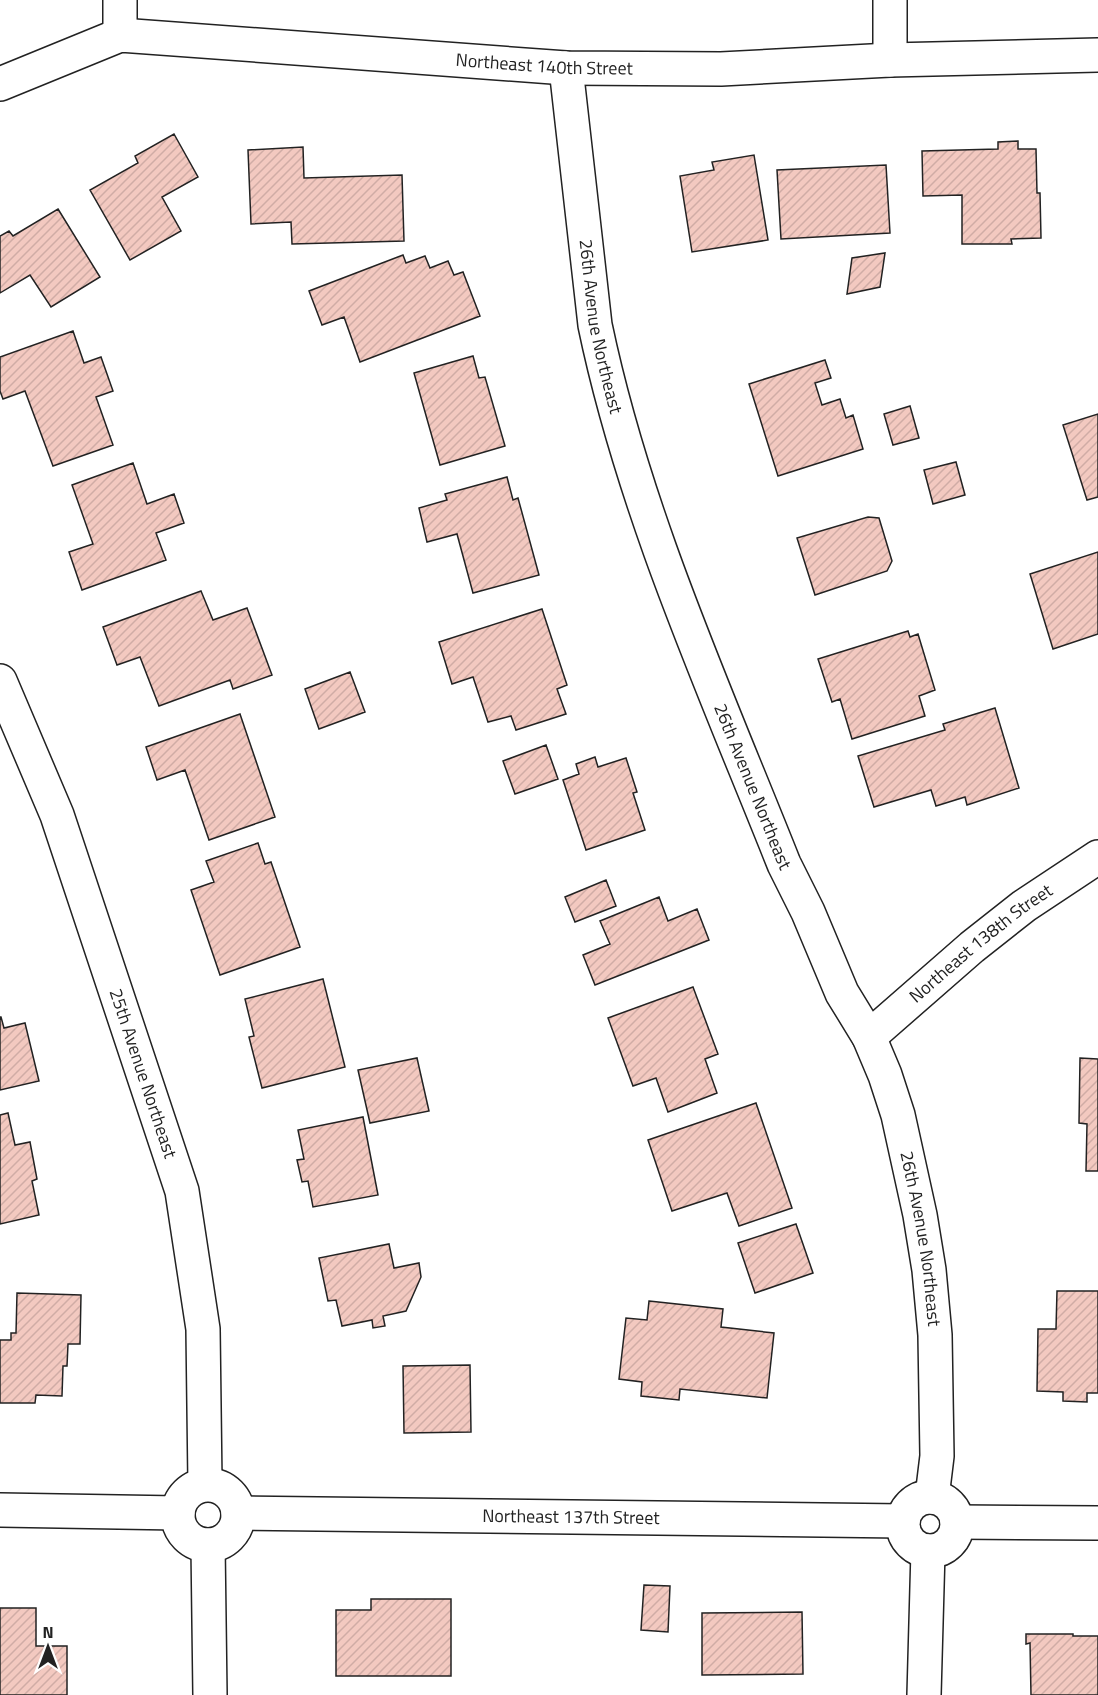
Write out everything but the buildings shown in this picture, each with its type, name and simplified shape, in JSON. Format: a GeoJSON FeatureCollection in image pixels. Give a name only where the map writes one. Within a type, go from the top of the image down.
{"type":"FeatureCollection","features":[{"type":"Feature","properties":{"kind":"street"},"geometry":{"type":"LineString","coordinates":[[120,0],[120,34]]}},
{"type":"Feature","properties":{"kind":"street"},"geometry":{"type":"LineString","coordinates":[[890,0],[890,60]]}},
{"type":"Feature","properties":{"kind":"street","name":"Northeast 140th Street"},"geometry":{"type":"LineString","coordinates":[[0,84],[120,34],[566,68],[720,69],[890,60],[1098,55]]}},
{"type":"Feature","properties":{"kind":"street","name":"26th Avenue Northeast"},"geometry":{"type":"LineString","coordinates":[[566,68],[596,325],[602,355],[658,547],[784,864],[808,912],[842,993],[869,1037],[898,1115],[918,1205],[929,1270],[935,1335],[936,1456],[932,1497]]}},
{"type":"Feature","properties":{"kind":"street","name":"25th Avenue Northeast"},"geometry":{"type":"LineString","coordinates":[[0,681],[57,815],[182,1191],[203,1329],[205,1484]]}},
{"type":"Feature","properties":{"kind":"street","name":"Northeast 138th Street"},"geometry":{"type":"LineString","coordinates":[[869,1037],[972,947],[1024,906],[1098,857]]}},
{"type":"Feature","properties":{"kind":"street"},"geometry":{"type":"LineString","coordinates":[[205,1484],[216,1485],[233,1497],[238,1513],[236,1527],[231,1536],[208,1545],[195,1542],[187,1536],[181,1529],[178,1513],[181,1500],[187,1493],[195,1486],[205,1484]]}},
{"type":"Feature","properties":{"kind":"street"},"geometry":{"type":"LineString","coordinates":[[932,1497],[944,1500],[950,1506],[957,1522],[957,1530],[948,1545],[940,1550],[928,1551],[913,1546],[903,1531],[903,1521],[911,1504],[932,1497]]}},
{"type":"Feature","properties":{"kind":"street"},"geometry":{"type":"LineString","coordinates":[[0,1510],[178,1513]]}},
{"type":"Feature","properties":{"kind":"street","name":"Northeast 137th Street"},"geometry":{"type":"LineString","coordinates":[[238,1513],[903,1521]]}},
{"type":"Feature","properties":{"kind":"street"},"geometry":{"type":"LineString","coordinates":[[957,1522],[1098,1523]]}},
{"type":"Feature","properties":{"kind":"street"},"geometry":{"type":"LineString","coordinates":[[208,1545],[210,1695]]}},
{"type":"Feature","properties":{"kind":"street"},"geometry":{"type":"LineString","coordinates":[[924,1695],[928,1551]]}}]}
